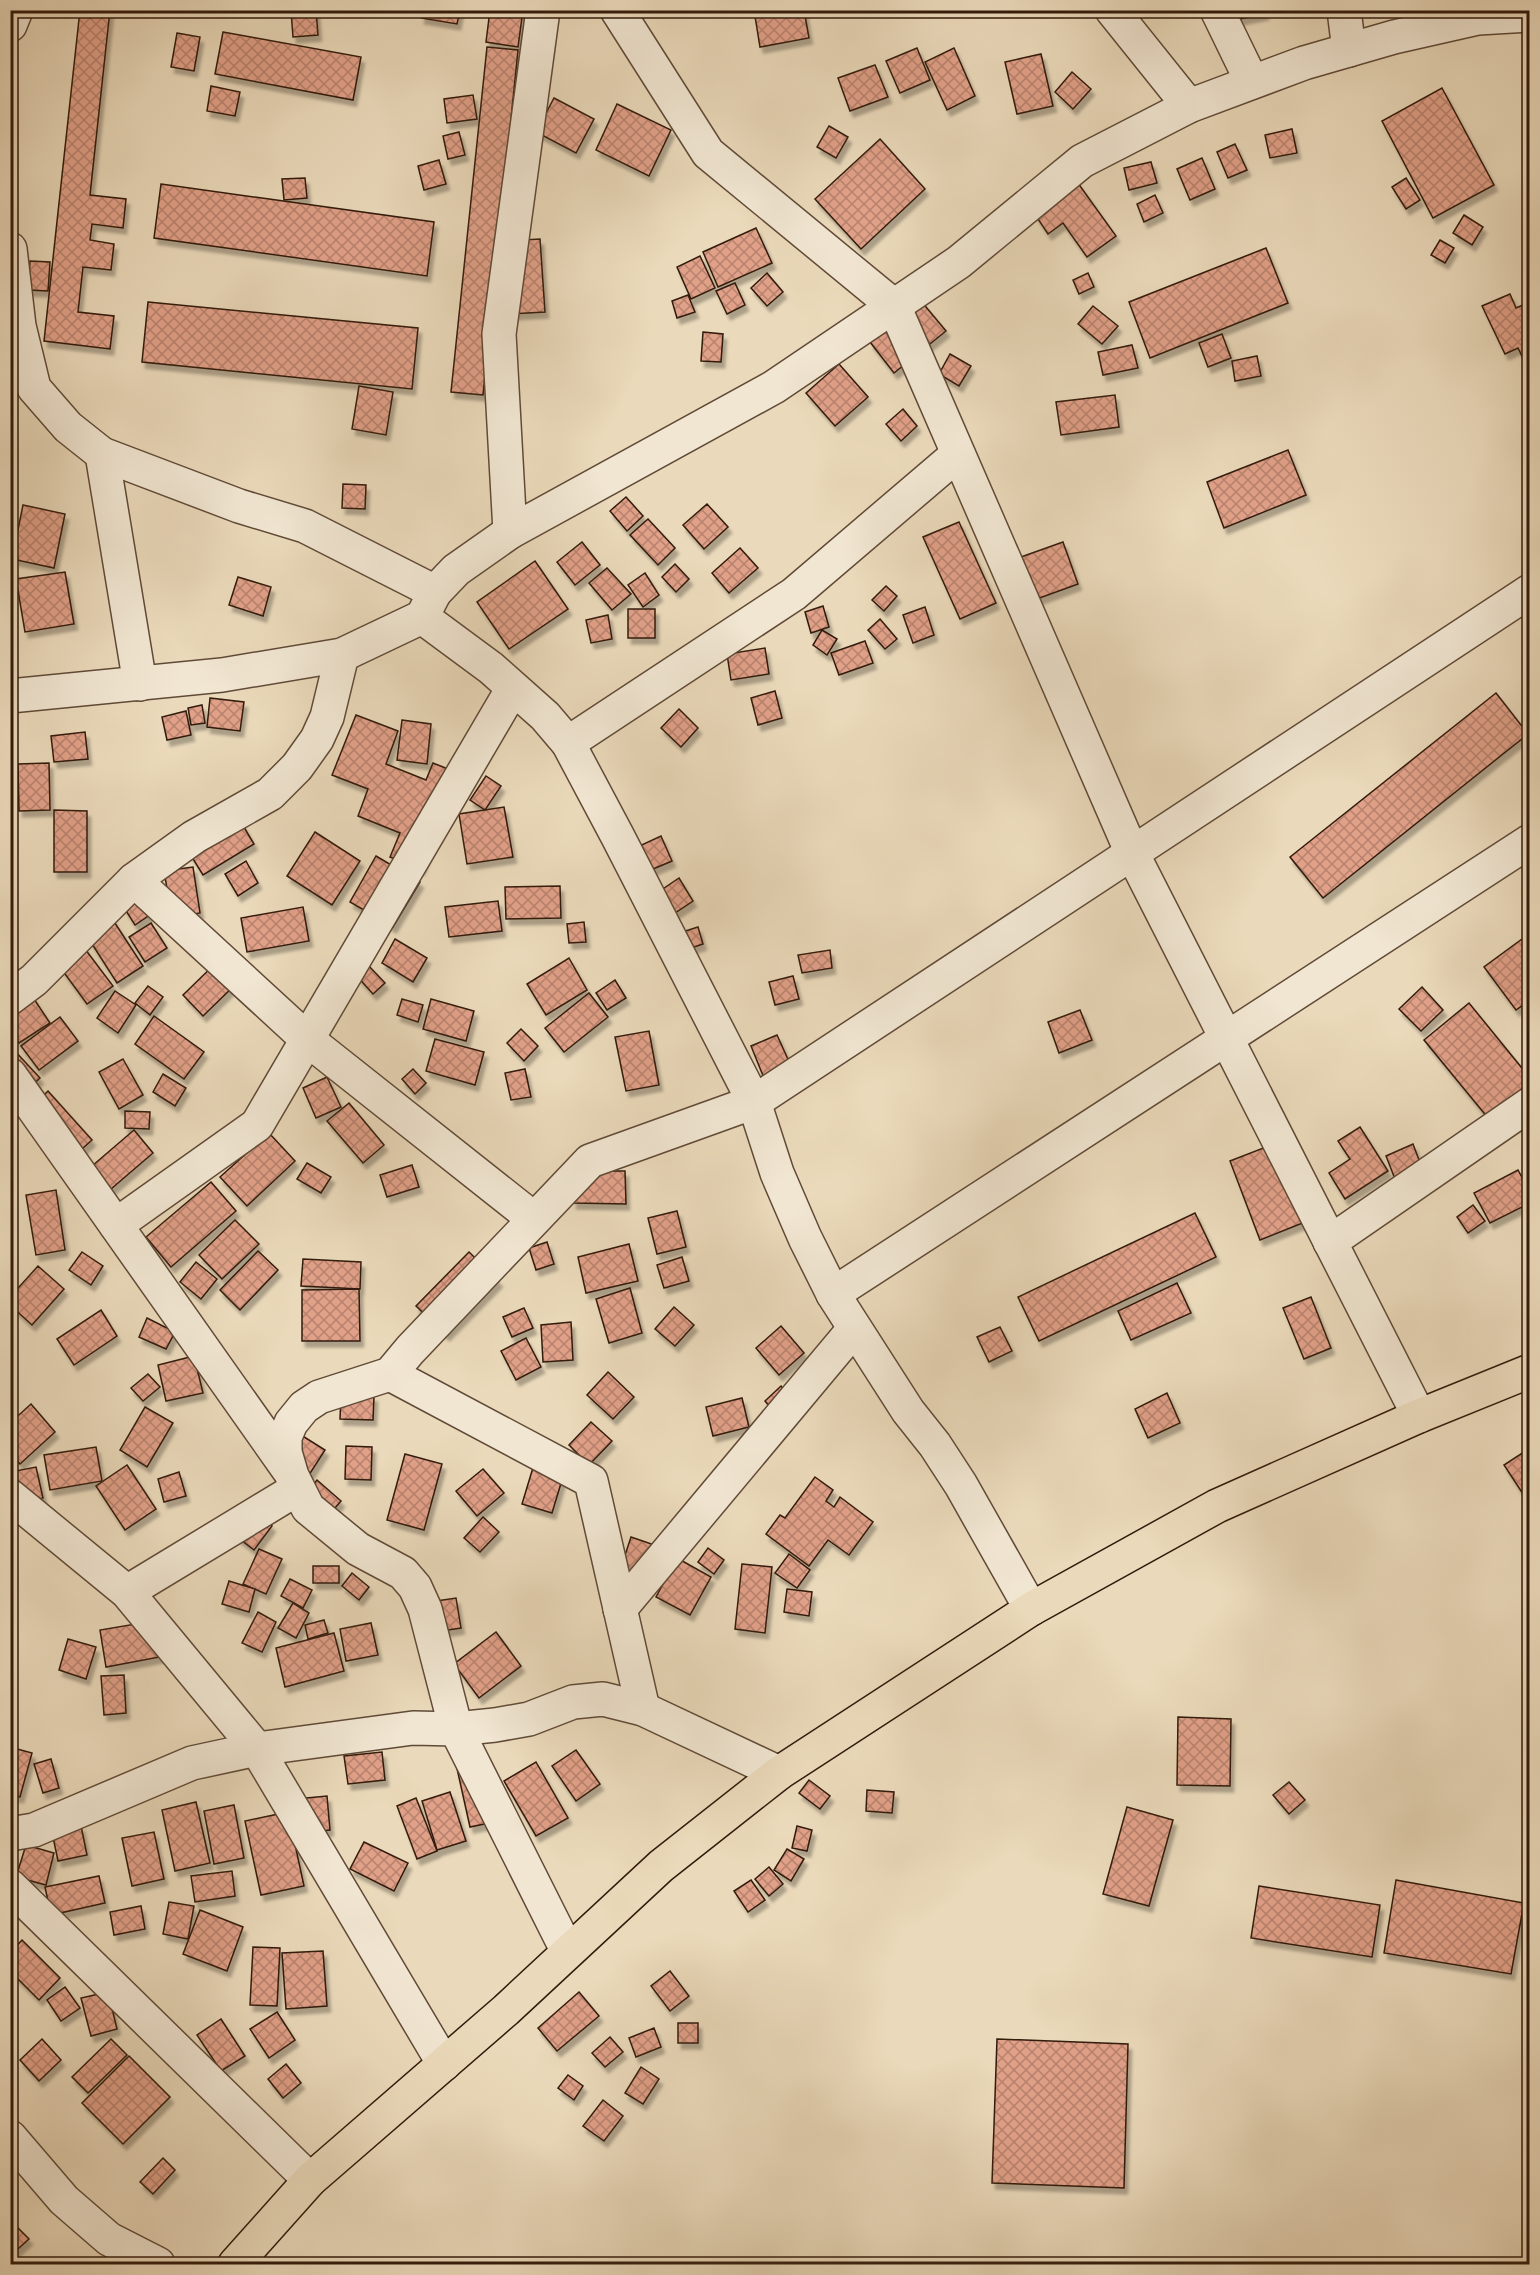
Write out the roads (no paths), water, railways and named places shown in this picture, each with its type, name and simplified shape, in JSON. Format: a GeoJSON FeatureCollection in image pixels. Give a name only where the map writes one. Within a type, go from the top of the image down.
{"type":"FeatureCollection","features":[{"type":"Feature","properties":{"kind":"highway"},"geometry":{"type":"LineString","coordinates":[[235,2265],[310,2180],[506,2010],[661,1866],[779,1773],[1031,1609],[1217,1506],[1419,1416],[1530,1371]]}},
{"type":"Feature","properties":{"kind":"street"},"geometry":{"type":"LineString","coordinates":[[10,25],[16,10]]}},
{"type":"Feature","properties":{"kind":"street"},"geometry":{"type":"LineString","coordinates":[[510,532],[499,334],[543,10]]}},
{"type":"Feature","properties":{"kind":"street"},"geometry":{"type":"LineString","coordinates":[[617,10],[708,153],[894,306],[1132,853],[1419,1416]]}},
{"type":"Feature","properties":{"kind":"street"},"geometry":{"type":"LineString","coordinates":[[1112,10],[1189,106]]}},
{"type":"Feature","properties":{"kind":"street"},"geometry":{"type":"LineString","coordinates":[[1217,10],[1252,82]]}},
{"type":"Feature","properties":{"kind":"street"},"geometry":{"type":"LineString","coordinates":[[1344,10],[1349,50]]}},
{"type":"Feature","properties":{"kind":"street"},"geometry":{"type":"LineString","coordinates":[[10,696],[222,675],[342,655],[428,605],[456,570],[510,532],[774,387],[959,262],[1082,161],[1189,106],[1304,63],[1478,18],[1530,15]]}},
{"type":"Feature","properties":{"kind":"street"},"geometry":{"type":"LineString","coordinates":[[10,249],[19,326],[22,380],[68,427],[102,454],[238,506],[305,526],[428,605],[491,668],[545,717],[568,743],[754,1102],[777,1173],[805,1238],[833,1294],[908,1411],[962,1485],[1031,1609]]}},
{"type":"Feature","properties":{"kind":"street"},"geometry":{"type":"LineString","coordinates":[[102,454],[140,684]]}},
{"type":"Feature","properties":{"kind":"street"},"geometry":{"type":"LineString","coordinates":[[568,743],[794,594],[958,454]]}},
{"type":"Feature","properties":{"kind":"street"},"geometry":{"type":"LineString","coordinates":[[295,1482],[285,1452],[285,1437],[291,1423],[304,1407],[319,1397],[390,1374],[410,1350],[590,1161],[754,1102],[1530,591]]}},
{"type":"Feature","properties":{"kind":"street"},"geometry":{"type":"LineString","coordinates":[[10,998],[34,980],[134,879],[194,837],[270,794],[297,767],[317,739],[327,717],[342,655]]}},
{"type":"Feature","properties":{"kind":"street"},"geometry":{"type":"LineString","coordinates":[[116,1225],[257,1125],[513,688]]}},
{"type":"Feature","properties":{"kind":"street"},"geometry":{"type":"LineString","coordinates":[[833,1294],[1530,840]]}},
{"type":"Feature","properties":{"kind":"street"},"geometry":{"type":"LineString","coordinates":[[134,879],[308,1040],[534,1219]]}},
{"type":"Feature","properties":{"kind":"street"},"geometry":{"type":"LineString","coordinates":[[10,1075],[295,1482],[309,1508],[358,1549],[403,1573],[415,1587],[425,1609],[456,1729],[568,1952]]}},
{"type":"Feature","properties":{"kind":"street"},"geometry":{"type":"LineString","coordinates":[[1330,1242],[1530,1104]]}},
{"type":"Feature","properties":{"kind":"street"},"geometry":{"type":"LineString","coordinates":[[620,1609],[854,1329]]}},
{"type":"Feature","properties":{"kind":"street"},"geometry":{"type":"LineString","coordinates":[[390,1374],[591,1481],[643,1709]]}},
{"type":"Feature","properties":{"kind":"street"},"geometry":{"type":"LineString","coordinates":[[127,1592],[295,1482]]}},
{"type":"Feature","properties":{"kind":"street"},"geometry":{"type":"LineString","coordinates":[[10,1496],[127,1592],[257,1749],[444,2064]]}},
{"type":"Feature","properties":{"kind":"street"},"geometry":{"type":"LineString","coordinates":[[10,1834],[34,1830],[192,1763],[257,1749],[413,1728],[456,1729],[495,1725],[529,1719],[573,1702],[583,1701],[603,1700],[643,1709],[779,1773]]}},
{"type":"Feature","properties":{"kind":"street"},"geometry":{"type":"LineString","coordinates":[[10,1886],[310,2180]]}},
{"type":"Feature","properties":{"kind":"street"},"geometry":{"type":"LineString","coordinates":[[10,2137],[57,2193],[91,2224],[109,2239],[158,2265]]}}]}
